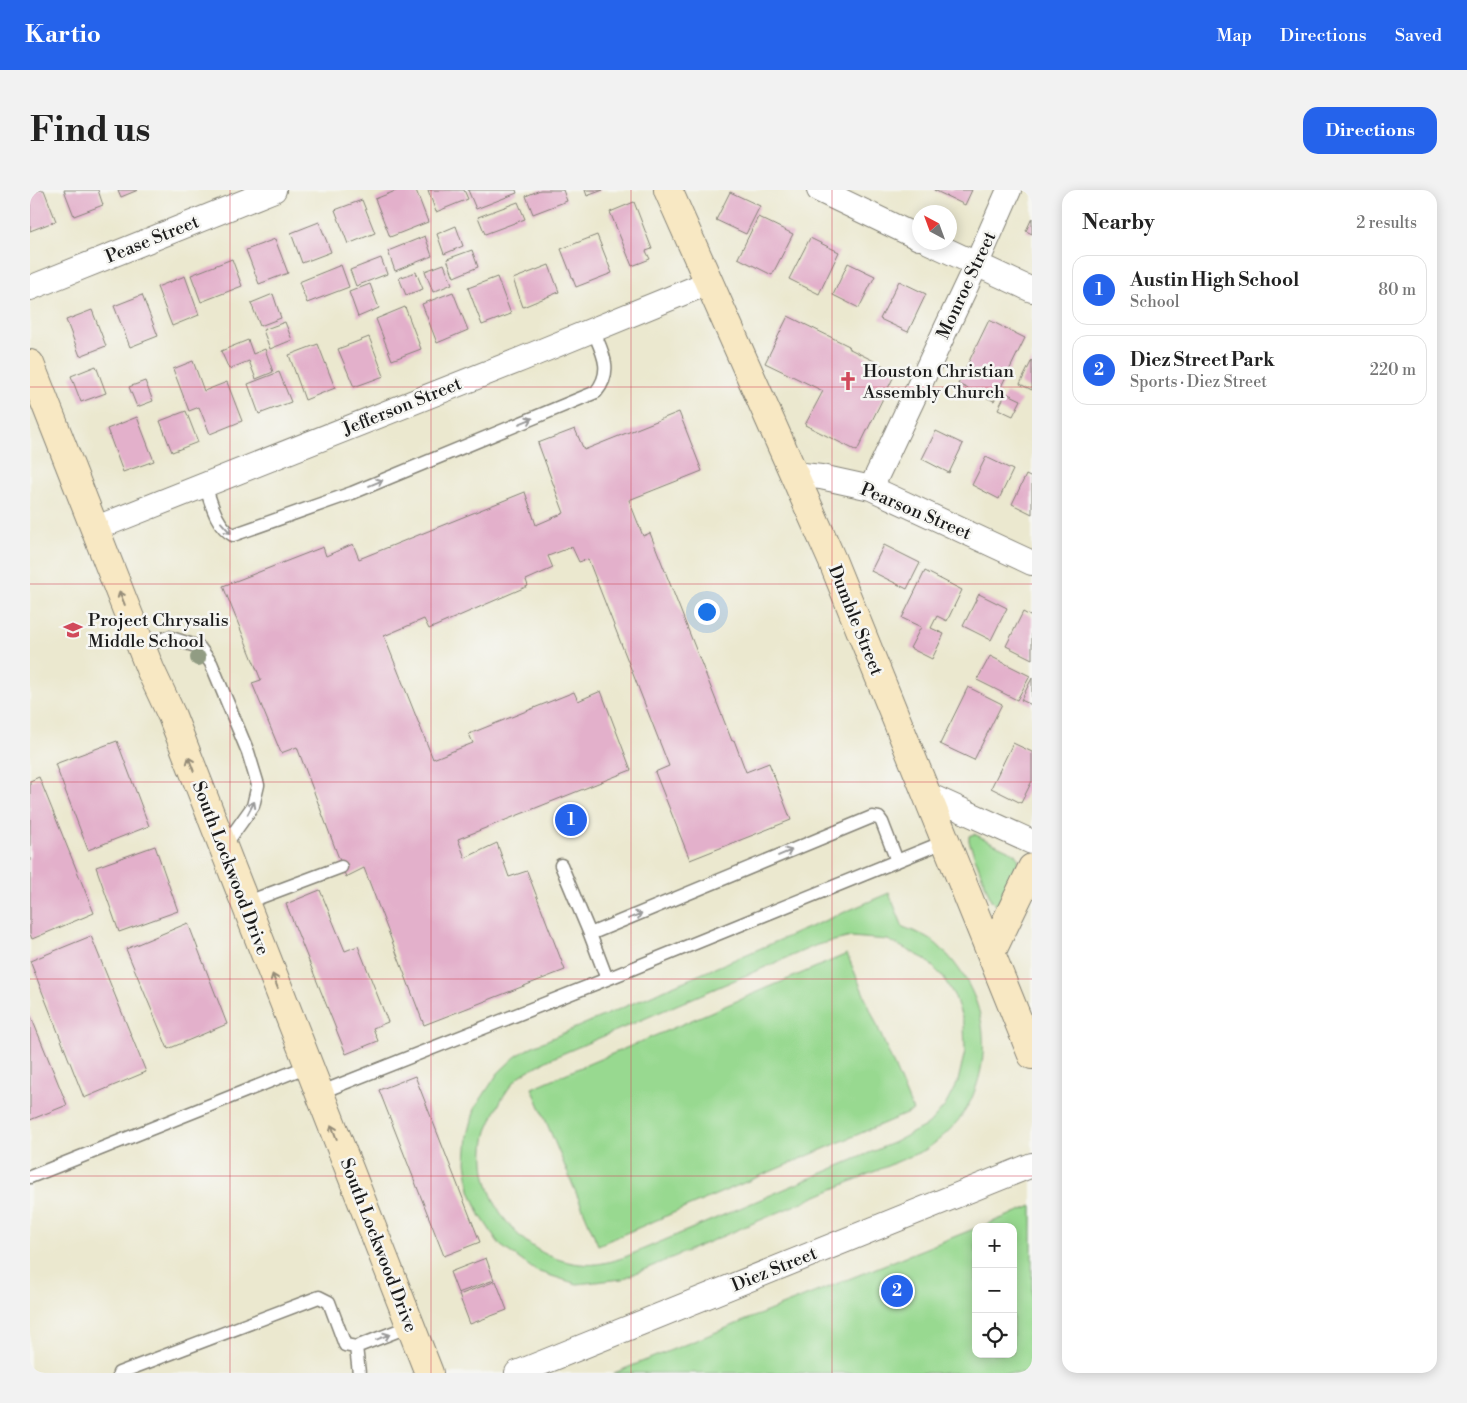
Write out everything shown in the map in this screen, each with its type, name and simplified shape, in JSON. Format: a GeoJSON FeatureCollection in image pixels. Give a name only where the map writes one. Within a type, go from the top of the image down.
{"type":"FeatureCollection","features":[{"type":"Feature","properties":{"kind":"main road","name":"Dumble Street"},"geometry":{"type":"LineString","coordinates":[[668,190],[832,560],[1032,1055]]}},
{"type":"Feature","properties":{"kind":"main road","name":"South Lockwood Drive"},"geometry":{"type":"LineString","coordinates":[[30,364],[150,669],[172,716],[428,1373]]}},
{"type":"Feature","properties":{"kind":"main road"},"geometry":{"type":"LineString","coordinates":[[991,953],[1032,868]]}},
{"type":"Feature","properties":{"kind":"street","name":"Pease Street"},"geometry":{"type":"LineString","coordinates":[[30,288],[274,190]]}},
{"type":"Feature","properties":{"kind":"street"},"geometry":{"type":"LineString","coordinates":[[819,190],[912,234]]}},
{"type":"Feature","properties":{"kind":"street","name":"Monroe Street"},"geometry":{"type":"LineString","coordinates":[[871,488],[976,265],[1009,190]]}},
{"type":"Feature","properties":{"kind":"street"},"geometry":{"type":"LineString","coordinates":[[945,250],[1032,290]]}},
{"type":"Feature","properties":{"kind":"street","name":"Jefferson Street"},"geometry":{"type":"LineString","coordinates":[[94,529],[710,282]]}},
{"type":"Feature","properties":{"kind":"street","name":"Pearson Street"},"geometry":{"type":"LineString","coordinates":[[795,474],[821,477],[871,488],[1032,563]]}},
{"type":"Feature","properties":{"kind":"street"},"geometry":{"type":"LineString","coordinates":[[926,794],[1032,842]]}},
{"type":"Feature","properties":{"kind":"street","name":"Diez Street"},"geometry":{"type":"LineString","coordinates":[[516,1373],[1032,1165]]}},
{"type":"Feature","properties":{"kind":"lane"},"geometry":{"type":"LineString","coordinates":[[205,485],[221,524],[226,531],[233,535],[352,493],[596,392],[603,383],[606,359],[593,330]]}},
{"type":"Feature","properties":{"kind":"lane"},"geometry":{"type":"LineString","coordinates":[[142,647],[168,637],[199,647],[210,662],[248,752],[258,785],[254,806],[223,848]]}},
{"type":"Feature","properties":{"kind":"lane"},"geometry":{"type":"LineString","coordinates":[[590,934],[872,817],[879,818],[882,822],[897,861]]}},
{"type":"Feature","properties":{"kind":"lane"},"geometry":{"type":"LineString","coordinates":[[319,1093],[607,980],[946,841]]}},
{"type":"Feature","properties":{"kind":"lane"},"geometry":{"type":"LineString","coordinates":[[561,865],[607,980]]}},
{"type":"Feature","properties":{"kind":"lane"},"geometry":{"type":"LineString","coordinates":[[245,902],[341,867]]}},
{"type":"Feature","properties":{"kind":"lane"},"geometry":{"type":"LineString","coordinates":[[30,1177],[308,1066]]}},
{"type":"Feature","properties":{"kind":"lane"},"geometry":{"type":"LineString","coordinates":[[119,1373],[319,1297],[329,1302],[345,1346],[356,1347],[410,1326]]}},
{"type":"Feature","properties":{"kind":"lane"},"geometry":{"type":"LineString","coordinates":[[356,1347],[359,1373]]}},
{"type":"Feature","properties":{"kind":"green space"},"geometry":{"type":"Polygon","coordinates":[[[974,834],[1014,853],[1019,860],[1002,903],[997,906],[991,900],[969,841],[969,836],[974,834]]]}},
{"type":"Feature","properties":{"kind":"green space"},"geometry":{"type":"Polygon","coordinates":[[[889,893],[903,927],[923,935],[934,942],[950,958],[963,976],[973,995],[980,1015],[983,1036],[983,1057],[979,1078],[971,1100],[963,1115],[939,1140],[925,1150],[622,1279],[577,1284],[536,1271],[500,1245],[480,1215],[470,1190],[466,1162],[468,1135],[475,1108],[498,1073],[515,1057],[531,1047],[889,893]],[[851,937],[817,945],[550,1059],[520,1076],[501,1101],[486,1135],[484,1158],[487,1180],[494,1201],[505,1220],[520,1236],[538,1250],[558,1259],[580,1264],[608,1262],[625,1257],[895,1142],[929,1124],[945,1106],[958,1081],[965,1051],[964,1024],[955,997],[943,977],[925,959],[888,940],[851,937]]]}},
{"type":"Feature","properties":{"kind":"green space"},"geometry":{"type":"Polygon","coordinates":[[[847,954],[913,1111],[598,1245],[532,1088],[847,954]]]}},
{"type":"Feature","properties":{"kind":"green space"},"geometry":{"type":"Polygon","coordinates":[[[1032,1206],[1032,1373],[614,1373],[972,1230],[972,1358],[1017,1358],[1017,1223],[990,1223],[1032,1206]]]}},
{"type":"Feature","properties":{"kind":"building"},"geometry":{"type":"Polygon","coordinates":[[[44,190],[56,221],[30,231],[30,194],[44,190]]]}},
{"type":"Feature","properties":{"kind":"building"},"geometry":{"type":"Polygon","coordinates":[[[64,190],[98,190],[103,205],[74,216],[64,190]]]}},
{"type":"Feature","properties":{"kind":"building"},"geometry":{"type":"Polygon","coordinates":[[[118,190],[138,190],[121,197],[118,190]]]}},
{"type":"Feature","properties":{"kind":"building"},"geometry":{"type":"Polygon","coordinates":[[[398,190],[416,190],[428,222],[390,237],[375,199],[398,190]]]}},
{"type":"Feature","properties":{"kind":"building"},"geometry":{"type":"Polygon","coordinates":[[[428,190],[464,190],[468,199],[436,212],[428,190]]]}},
{"type":"Feature","properties":{"kind":"building"},"geometry":{"type":"Polygon","coordinates":[[[468,190],[516,190],[517,193],[476,209],[468,190]]]}},
{"type":"Feature","properties":{"kind":"building"},"geometry":{"type":"Polygon","coordinates":[[[540,190],[563,190],[567,201],[533,214],[526,196],[540,190]]]}},
{"type":"Feature","properties":{"kind":"building"},"geometry":{"type":"Polygon","coordinates":[[[585,190],[603,190],[587,196],[585,190]]]}},
{"type":"Feature","properties":{"kind":"building"},"geometry":{"type":"Polygon","coordinates":[[[934,190],[972,190],[965,205],[934,190]]]}},
{"type":"Feature","properties":{"kind":"building"},"geometry":{"type":"Polygon","coordinates":[[[730,192],[760,206],[746,234],[716,220],[730,192]]]}},
{"type":"Feature","properties":{"kind":"building"},"geometry":{"type":"Polygon","coordinates":[[[362,200],[375,233],[348,244],[335,210],[362,200]]]}},
{"type":"Feature","properties":{"kind":"building"},"geometry":{"type":"Polygon","coordinates":[[[518,202],[525,219],[485,234],[478,217],[518,202]]]}},
{"type":"Feature","properties":{"kind":"building"},"geometry":{"type":"Polygon","coordinates":[[[634,202],[652,249],[646,251],[650,259],[632,266],[610,212],[634,202]]]}},
{"type":"Feature","properties":{"kind":"building"},"geometry":{"type":"Polygon","coordinates":[[[758,217],[793,234],[772,275],[738,258],[758,217]]]}},
{"type":"Feature","properties":{"kind":"building"},"geometry":{"type":"Polygon","coordinates":[[[1032,218],[1032,234],[1026,231],[1032,218]]]}},
{"type":"Feature","properties":{"kind":"building"},"geometry":{"type":"Polygon","coordinates":[[[319,222],[331,252],[302,263],[291,233],[319,222]]]}},
{"type":"Feature","properties":{"kind":"building"},"geometry":{"type":"Polygon","coordinates":[[[456,226],[463,246],[444,254],[437,234],[456,226]]]}},
{"type":"Feature","properties":{"kind":"building"},"geometry":{"type":"Polygon","coordinates":[[[597,235],[612,273],[576,287],[561,249],[597,235]]]}},
{"type":"Feature","properties":{"kind":"building"},"geometry":{"type":"Polygon","coordinates":[[[425,236],[432,256],[395,271],[388,251],[425,236]]]}},
{"type":"Feature","properties":{"kind":"building"},"geometry":{"type":"Polygon","coordinates":[[[810,238],[839,252],[819,294],[789,279],[810,238]]]}},
{"type":"Feature","properties":{"kind":"building"},"geometry":{"type":"Polygon","coordinates":[[[275,239],[288,273],[259,284],[246,250],[275,239]]]}},
{"type":"Feature","properties":{"kind":"building"},"geometry":{"type":"Polygon","coordinates":[[[472,250],[478,267],[454,277],[447,259],[472,250]]]}},
{"type":"Feature","properties":{"kind":"building"},"geometry":{"type":"Polygon","coordinates":[[[381,258],[387,274],[356,286],[350,270],[381,258]]]}},
{"type":"Feature","properties":{"kind":"building"},"geometry":{"type":"Polygon","coordinates":[[[232,259],[242,286],[201,302],[191,275],[232,259]]]}},
{"type":"Feature","properties":{"kind":"building"},"geometry":{"type":"Polygon","coordinates":[[[848,263],[875,276],[859,308],[833,295],[848,263]]]}},
{"type":"Feature","properties":{"kind":"building"},"geometry":{"type":"Polygon","coordinates":[[[444,264],[452,284],[433,292],[425,271],[444,264]]]}},
{"type":"Feature","properties":{"kind":"building"},"geometry":{"type":"Polygon","coordinates":[[[341,265],[349,287],[307,303],[299,282],[341,265]]]}},
{"type":"Feature","properties":{"kind":"building"},"geometry":{"type":"Polygon","coordinates":[[[549,265],[559,292],[523,307],[513,279],[549,265]]]}},
{"type":"Feature","properties":{"kind":"building"},"geometry":{"type":"Polygon","coordinates":[[[416,272],[423,289],[406,295],[399,278],[416,272]]]}},
{"type":"Feature","properties":{"kind":"building"},"geometry":{"type":"Polygon","coordinates":[[[185,276],[199,315],[172,326],[157,287],[185,276]]]}},
{"type":"Feature","properties":{"kind":"building"},"geometry":{"type":"Polygon","coordinates":[[[497,277],[511,314],[482,325],[468,288],[497,277]]]}},
{"type":"Feature","properties":{"kind":"building"},"geometry":{"type":"Polygon","coordinates":[[[899,281],[926,294],[908,332],[880,319],[899,281]]]}},
{"type":"Feature","properties":{"kind":"building"},"geometry":{"type":"Polygon","coordinates":[[[370,284],[379,308],[358,317],[349,292],[370,284]]]}},
{"type":"Feature","properties":{"kind":"building"},"geometry":{"type":"Polygon","coordinates":[[[453,292],[468,330],[437,343],[422,304],[453,292]]]}},
{"type":"Feature","properties":{"kind":"building"},"geometry":{"type":"Polygon","coordinates":[[[273,294],[281,318],[260,326],[251,303],[273,294]]]}},
{"type":"Feature","properties":{"kind":"building"},"geometry":{"type":"Polygon","coordinates":[[[142,295],[158,336],[130,347],[114,306],[142,295]]]}},
{"type":"Feature","properties":{"kind":"building"},"geometry":{"type":"Polygon","coordinates":[[[405,307],[421,349],[392,360],[376,319],[405,307]]]}},
{"type":"Feature","properties":{"kind":"building"},"geometry":{"type":"Polygon","coordinates":[[[92,310],[106,346],[80,356],[66,320],[92,310]]]}},
{"type":"Feature","properties":{"kind":"building","name":"Houston Christian Assembly Church"},"geometry":{"type":"Polygon","coordinates":[[[788,316],[896,372],[857,451],[805,425],[823,391],[765,363],[788,316]]]}},
{"type":"Feature","properties":{"kind":"building"},"geometry":{"type":"Polygon","coordinates":[[[989,320],[1025,338],[994,401],[958,384],[989,320]]]}},
{"type":"Feature","properties":{"kind":"building"},"geometry":{"type":"Polygon","coordinates":[[[285,322],[292,340],[270,349],[263,330],[285,322]]]}},
{"type":"Feature","properties":{"kind":"building"},"geometry":{"type":"Polygon","coordinates":[[[369,337],[384,376],[354,387],[338,349],[369,337]]]}},
{"type":"Feature","properties":{"kind":"building"},"geometry":{"type":"Polygon","coordinates":[[[248,340],[253,354],[265,349],[273,372],[256,379],[249,361],[229,369],[221,351],[248,340]]]}},
{"type":"Feature","properties":{"kind":"building"},"geometry":{"type":"Polygon","coordinates":[[[318,344],[335,388],[305,400],[289,355],[318,344]]]}},
{"type":"Feature","properties":{"kind":"building"},"geometry":{"type":"Polygon","coordinates":[[[1032,360],[1032,390],[1020,384],[1032,360]]]}},
{"type":"Feature","properties":{"kind":"building"},"geometry":{"type":"Polygon","coordinates":[[[193,361],[204,391],[227,382],[242,421],[210,434],[199,407],[189,411],[173,369],[193,361]]]}},
{"type":"Feature","properties":{"kind":"building"},"geometry":{"type":"Polygon","coordinates":[[[96,366],[106,393],[81,402],[71,376],[96,366]]]}},
{"type":"Feature","properties":{"kind":"building"},"geometry":{"type":"Polygon","coordinates":[[[279,372],[291,402],[259,414],[248,384],[279,372]]]}},
{"type":"Feature","properties":{"kind":"building"},"geometry":{"type":"Polygon","coordinates":[[[145,381],[153,401],[137,407],[129,387],[145,381]]]}},
{"type":"Feature","properties":{"kind":"building"},"geometry":{"type":"Polygon","coordinates":[[[1006,393],[1021,400],[1013,416],[998,409],[1006,393]]]}},
{"type":"Feature","properties":{"kind":"building"},"geometry":{"type":"Polygon","coordinates":[[[186,411],[198,442],[172,452],[160,421],[186,411]]]}},
{"type":"Feature","properties":{"kind":"building"},"geometry":{"type":"Polygon","coordinates":[[[679,412],[702,471],[629,500],[643,536],[650,533],[746,772],[769,763],[791,820],[690,860],[655,772],[669,766],[588,559],[579,562],[572,547],[548,556],[553,568],[526,580],[528,586],[429,629],[424,619],[384,636],[433,759],[473,743],[469,734],[574,692],[578,701],[601,691],[631,770],[458,839],[465,858],[497,843],[509,877],[527,871],[565,970],[424,1025],[364,868],[346,877],[297,747],[281,753],[252,683],[261,680],[223,586],[323,547],[326,556],[353,544],[359,559],[525,492],[536,525],[564,513],[538,443],[575,429],[584,450],[679,412]]]}},
{"type":"Feature","properties":{"kind":"building"},"geometry":{"type":"Polygon","coordinates":[[[137,417],[154,461],[123,472],[107,429],[137,417]]]}},
{"type":"Feature","properties":{"kind":"building"},"geometry":{"type":"Polygon","coordinates":[[[936,431],[963,444],[949,473],[922,459],[936,431]]]}},
{"type":"Feature","properties":{"kind":"building"},"geometry":{"type":"Polygon","coordinates":[[[986,457],[1013,470],[999,499],[972,485],[986,457]]]}},
{"type":"Feature","properties":{"kind":"building"},"geometry":{"type":"Polygon","coordinates":[[[1026,475],[1032,478],[1032,514],[1012,504],[1026,475]]]}},
{"type":"Feature","properties":{"kind":"building"},"geometry":{"type":"Polygon","coordinates":[[[884,545],[920,563],[907,589],[871,571],[884,545]]]}},
{"type":"Feature","properties":{"kind":"building"},"geometry":{"type":"Polygon","coordinates":[[[925,571],[962,590],[947,621],[937,616],[931,628],[944,634],[932,659],[910,648],[921,627],[902,618],[925,571]]]}},
{"type":"Feature","properties":{"kind":"building"},"geometry":{"type":"Polygon","coordinates":[[[979,594],[1007,608],[991,640],[963,626],[979,594]]]}},
{"type":"Feature","properties":{"kind":"building"},"geometry":{"type":"Polygon","coordinates":[[[1023,612],[1032,617],[1032,659],[1006,646],[1023,612]]]}},
{"type":"Feature","properties":{"kind":"building"},"geometry":{"type":"Polygon","coordinates":[[[990,656],[1030,676],[1017,700],[977,680],[990,656]]]}},
{"type":"Feature","properties":{"kind":"building"},"geometry":{"type":"Polygon","coordinates":[[[1032,678],[1032,705],[1021,700],[1032,678]]]}},
{"type":"Feature","properties":{"kind":"building"},"geometry":{"type":"Polygon","coordinates":[[[968,687],[1002,704],[974,760],[940,744],[968,687]]]}},
{"type":"Feature","properties":{"kind":"building"},"geometry":{"type":"Polygon","coordinates":[[[117,741],[149,826],[88,850],[55,764],[117,741]]]}},
{"type":"Feature","properties":{"kind":"building"},"geometry":{"type":"Polygon","coordinates":[[[1013,743],[1032,752],[1032,781],[1021,803],[991,788],[1013,743]]]}},
{"type":"Feature","properties":{"kind":"building"},"geometry":{"type":"Polygon","coordinates":[[[39,777],[94,913],[32,939],[30,934],[30,781],[39,777]]]}},
{"type":"Feature","properties":{"kind":"building"},"geometry":{"type":"Polygon","coordinates":[[[155,846],[178,911],[119,932],[96,867],[155,846]]]}},
{"type":"Feature","properties":{"kind":"building"},"geometry":{"type":"Polygon","coordinates":[[[320,890],[345,951],[358,946],[388,1022],[373,1028],[378,1041],[346,1054],[286,904],[320,890]]]}},
{"type":"Feature","properties":{"kind":"building"},"geometry":{"type":"Polygon","coordinates":[[[188,923],[227,1024],[168,1049],[126,949],[188,923]]]}},
{"type":"Feature","properties":{"kind":"building"},"geometry":{"type":"Polygon","coordinates":[[[91,936],[146,1072],[84,1098],[30,961],[91,936]]]}},
{"type":"Feature","properties":{"kind":"building"},"geometry":{"type":"Polygon","coordinates":[[[30,1014],[67,1105],[30,1120],[30,1014]]]}},
{"type":"Feature","properties":{"kind":"building"},"geometry":{"type":"Polygon","coordinates":[[[415,1076],[480,1242],[444,1256],[379,1090],[415,1076]]]}},
{"type":"Feature","properties":{"kind":"building"},"geometry":{"type":"Polygon","coordinates":[[[486,1258],[494,1280],[458,1293],[450,1272],[486,1258]]]}},
{"type":"Feature","properties":{"kind":"building"},"geometry":{"type":"Polygon","coordinates":[[[496,1281],[507,1310],[470,1324],[459,1295],[496,1281]]]}},
{"type":"Feature","properties":{"kind":"place","name":"Houston Christian Assembly Church"},"geometry":{"type":"Point","coordinates":[848,381]}},
{"type":"Feature","properties":{"kind":"place","name":"Project Chrysalis Middle School"},"geometry":{"type":"Point","coordinates":[73,630]}},
{"type":"Feature","properties":{"kind":"place","name":"Austin High School"},"geometry":{"type":"Point","coordinates":[571,820]}},
{"type":"Feature","properties":{"kind":"place","name":"Diez Street Park"},"geometry":{"type":"Point","coordinates":[897,1291]}}]}
